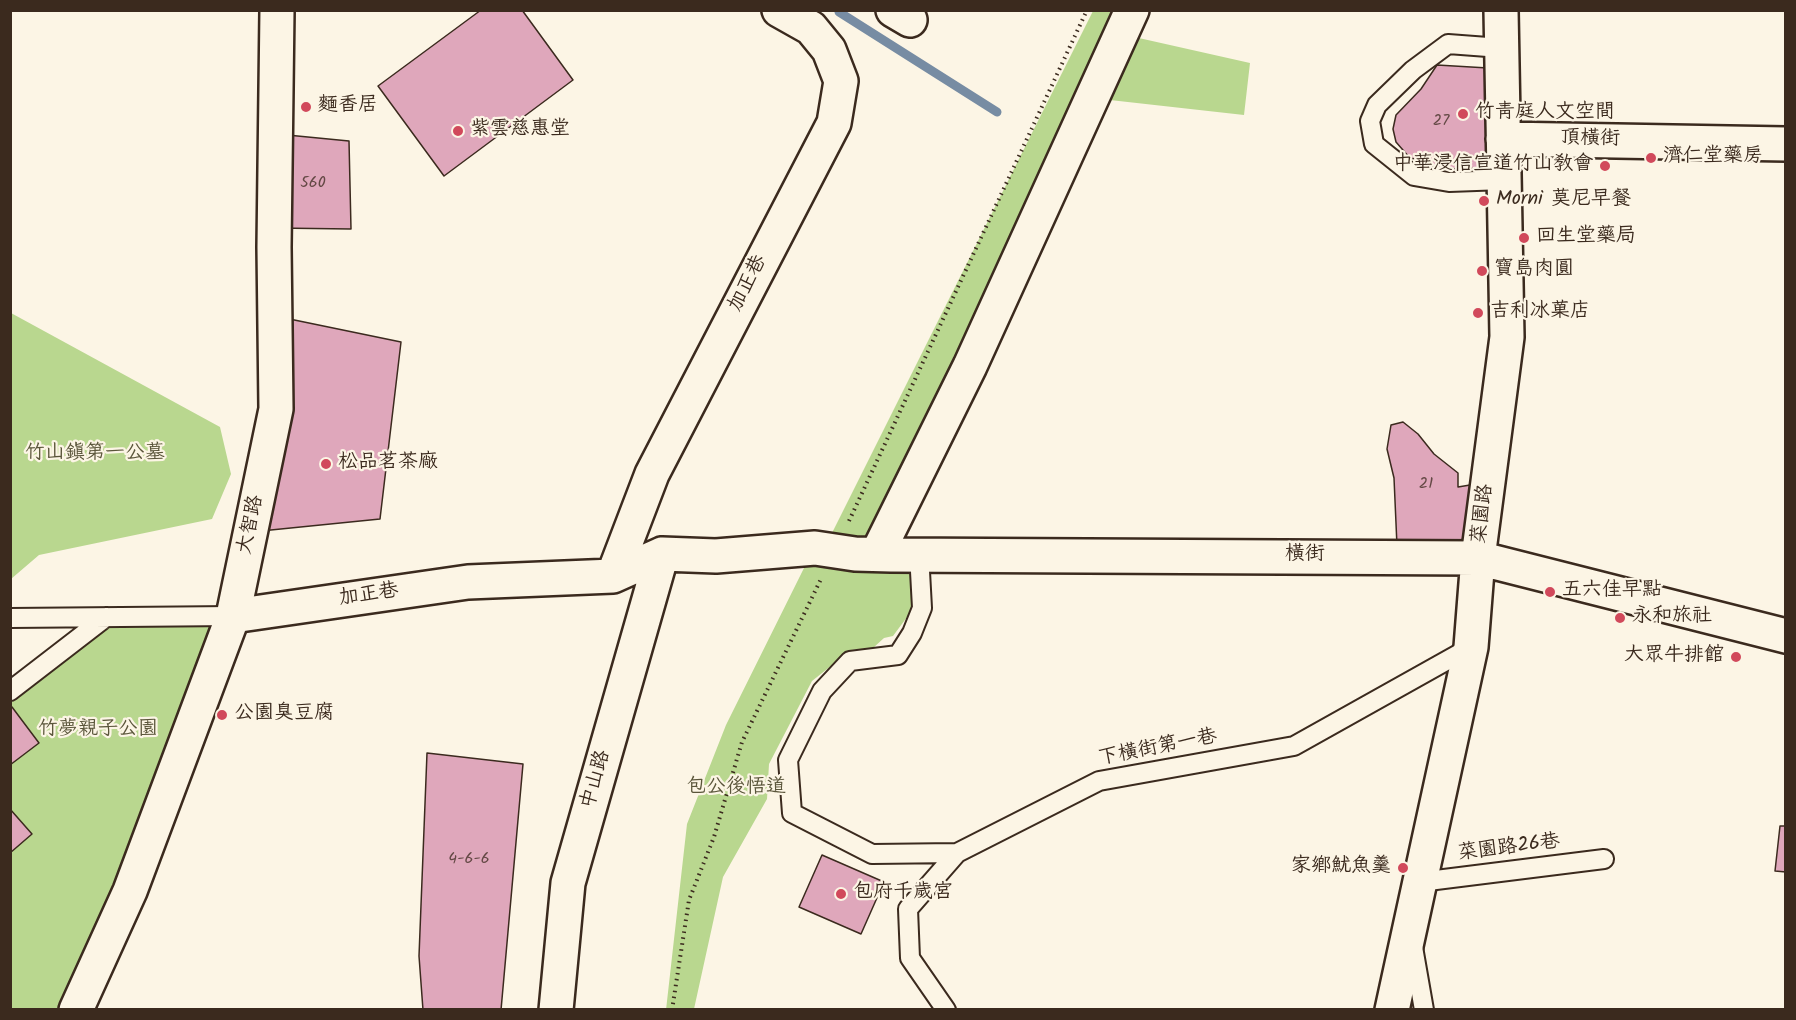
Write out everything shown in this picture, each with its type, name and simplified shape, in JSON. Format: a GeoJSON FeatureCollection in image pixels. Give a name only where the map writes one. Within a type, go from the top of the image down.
{"type":"FeatureCollection","features":[{"type":"Feature","properties":{"kind":"street","name":"大智路"},"geometry":{"type":"LineString","coordinates":[[76,1010],[130,891],[233,616],[276,409],[274,247],[277,10]]}},
{"type":"Feature","properties":{"kind":"street","name":"加正巷"},"geometry":{"type":"LineString","coordinates":[[613,576],[652,474],[834,123],[841,81],[829,50],[813,19],[779,10]]}},
{"type":"Feature","properties":{"kind":"street"},"geometry":{"type":"LineString","coordinates":[[877,554],[970,366],[1132,10]]}},
{"type":"Feature","properties":{"kind":"street","name":"菜園路"},"geometry":{"type":"LineString","coordinates":[[1392,1010],[1471,647],[1478,558],[1507,337],[1501,10]]}},
{"type":"Feature","properties":{"kind":"street","name":"頂橫街"},"geometry":{"type":"LineString","coordinates":[[1503,139],[1785,144]]}},
{"type":"Feature","properties":{"kind":"street","name":"橫街"},"geometry":{"type":"LineString","coordinates":[[662,554],[716,556],[825,550],[877,554],[1478,558],[1785,636]]}},
{"type":"Feature","properties":{"kind":"street","name":"加正巷"},"geometry":{"type":"LineString","coordinates":[[233,616],[468,582],[613,576],[662,554]]}},
{"type":"Feature","properties":{"kind":"street","name":"中山路"},"geometry":{"type":"LineString","coordinates":[[556,1010],[568,883],[662,554]]}},
{"type":"Feature","properties":{"kind":"lane"},"geometry":{"type":"LineString","coordinates":[[1502,48],[1448,44],[1413,70],[1377,105],[1370,121],[1374,144],[1414,176],[1449,182],[1504,180]]}},
{"type":"Feature","properties":{"kind":"lane"},"geometry":{"type":"LineString","coordinates":[[919,553],[922,608],[912,633],[898,655],[850,661],[822,691],[788,760],[792,813],[872,854],[957,853]]}},
{"type":"Feature","properties":{"kind":"lane"},"geometry":{"type":"LineString","coordinates":[[10,618],[233,616]]}},
{"type":"Feature","properties":{"kind":"lane"},"geometry":{"type":"LineString","coordinates":[[10,691],[106,617]]}},
{"type":"Feature","properties":{"kind":"lane","name":"下橫街第一巷"},"geometry":{"type":"LineString","coordinates":[[946,1010],[910,958],[908,909],[957,853],[1099,782],[1294,746],[1471,647]]}},
{"type":"Feature","properties":{"kind":"lane","name":"菜園路26巷"},"geometry":{"type":"LineString","coordinates":[[1420,882],[1604,859]]}},
{"type":"Feature","properties":{"kind":"lane"},"geometry":{"type":"LineString","coordinates":[[1410,927],[1424,1010]]}},
{"type":"Feature","properties":{"kind":"path"},"geometry":{"type":"LineString","coordinates":[[672,1010],[689,900],[714,837],[742,742],[825,550],[1087,10]]}},
{"type":"Feature","properties":{"kind":"green space"},"geometry":{"type":"Polygon","coordinates":[[[1093,11],[1125,11],[874,548],[826,545],[1093,11]]]}},
{"type":"Feature","properties":{"kind":"green space"},"geometry":{"type":"Polygon","coordinates":[[[1121,34],[1250,63],[1244,115],[1092,98],[1121,34]]]}},
{"type":"Feature","properties":{"kind":"green space","name":"竹山鎮第一公墓"},"geometry":{"type":"Polygon","coordinates":[[[11,313],[220,427],[231,474],[212,519],[39,555],[11,579],[11,313]]]}},
{"type":"Feature","properties":{"kind":"green space","name":"包公後悟道"},"geometry":{"type":"Polygon","coordinates":[[[806,564],[909,571],[916,605],[893,636],[884,638],[873,648],[851,650],[812,681],[769,764],[767,799],[723,877],[694,1009],[666,1010],[687,824],[726,725],[806,564]]]}},
{"type":"Feature","properties":{"kind":"green space","name":"竹夢親子公園"},"geometry":{"type":"Polygon","coordinates":[[[233,616],[76,1009],[11,1010],[11,689],[106,617],[233,616]]]}},
{"type":"Feature","properties":{"kind":"building","name":"紫雲慈惠堂"},"geometry":{"type":"Polygon","coordinates":[[[481,10],[522,10],[573,80],[444,176],[378,86],[481,10]]]}},
{"type":"Feature","properties":{"kind":"building"},"geometry":{"type":"Polygon","coordinates":[[[1437,65],[1488,68],[1486,168],[1439,169],[1409,157],[1396,142],[1393,129],[1396,115],[1421,89],[1437,65]]]}},
{"type":"Feature","properties":{"kind":"building"},"geometry":{"type":"Polygon","coordinates":[[[277,134],[349,141],[351,229],[275,228],[277,134]]]}},
{"type":"Feature","properties":{"kind":"building","name":"松品茗茶廠"},"geometry":{"type":"Polygon","coordinates":[[[275,316],[401,342],[380,519],[251,532],[275,316]]]}},
{"type":"Feature","properties":{"kind":"building"},"geometry":{"type":"Polygon","coordinates":[[[1403,422],[1418,434],[1434,454],[1458,473],[1458,487],[1482,483],[1465,544],[1397,546],[1394,478],[1387,449],[1391,425],[1403,422]]]}},
{"type":"Feature","properties":{"kind":"building"},"geometry":{"type":"Polygon","coordinates":[[[12,707],[39,743],[10,765],[10,708],[12,707]]]}},
{"type":"Feature","properties":{"kind":"building"},"geometry":{"type":"Polygon","coordinates":[[[427,753],[523,764],[501,1010],[423,1010],[419,956],[427,753]]]}},
{"type":"Feature","properties":{"kind":"building"},"geometry":{"type":"Polygon","coordinates":[[[10,809],[32,834],[10,853],[10,809]]]}},
{"type":"Feature","properties":{"kind":"building"},"geometry":{"type":"Polygon","coordinates":[[[1780,826],[1786,826],[1786,872],[1775,871],[1780,826]]]}},
{"type":"Feature","properties":{"kind":"building","name":"包府千歲宮"},"geometry":{"type":"Polygon","coordinates":[[[822,855],[884,882],[861,934],[799,907],[822,855]]]}},
{"type":"Feature","properties":{"kind":"waterway"},"geometry":{"type":"LineString","coordinates":[[839,12],[997,112]]}},
{"type":"Feature","properties":{"kind":"place","name":"麵香居"},"geometry":{"type":"Point","coordinates":[306,107]}},
{"type":"Feature","properties":{"kind":"place","name":"竹青庭人文空間"},"geometry":{"type":"Point","coordinates":[1463,114]}},
{"type":"Feature","properties":{"kind":"place","name":"紫雲慈惠堂"},"geometry":{"type":"Point","coordinates":[458,131]}},
{"type":"Feature","properties":{"kind":"place","name":"濟仁堂藥房"},"geometry":{"type":"Point","coordinates":[1651,158]}},
{"type":"Feature","properties":{"kind":"place","name":"中華浸信宣道竹山教會"},"geometry":{"type":"Point","coordinates":[1605,166]}},
{"type":"Feature","properties":{"kind":"place","name":"Morni 莫尼早餐"},"geometry":{"type":"Point","coordinates":[1484,201]}},
{"type":"Feature","properties":{"kind":"place","name":"回生堂藥局"},"geometry":{"type":"Point","coordinates":[1524,238]}},
{"type":"Feature","properties":{"kind":"place","name":"寶島肉圓"},"geometry":{"type":"Point","coordinates":[1482,271]}},
{"type":"Feature","properties":{"kind":"place","name":"吉利冰菓店"},"geometry":{"type":"Point","coordinates":[1478,313]}},
{"type":"Feature","properties":{"kind":"place","name":"松品茗茶廠"},"geometry":{"type":"Point","coordinates":[326,464]}},
{"type":"Feature","properties":{"kind":"place","name":"五六佳早點"},"geometry":{"type":"Point","coordinates":[1550,592]}},
{"type":"Feature","properties":{"kind":"place","name":"永和旅社"},"geometry":{"type":"Point","coordinates":[1620,618]}},
{"type":"Feature","properties":{"kind":"place","name":"大眾牛排館"},"geometry":{"type":"Point","coordinates":[1736,657]}},
{"type":"Feature","properties":{"kind":"place","name":"公園臭豆腐"},"geometry":{"type":"Point","coordinates":[222,715]}},
{"type":"Feature","properties":{"kind":"place","name":"家鄉魷魚羹"},"geometry":{"type":"Point","coordinates":[1403,868]}},
{"type":"Feature","properties":{"kind":"place","name":"包府千歲宮"},"geometry":{"type":"Point","coordinates":[841,894]}}]}
